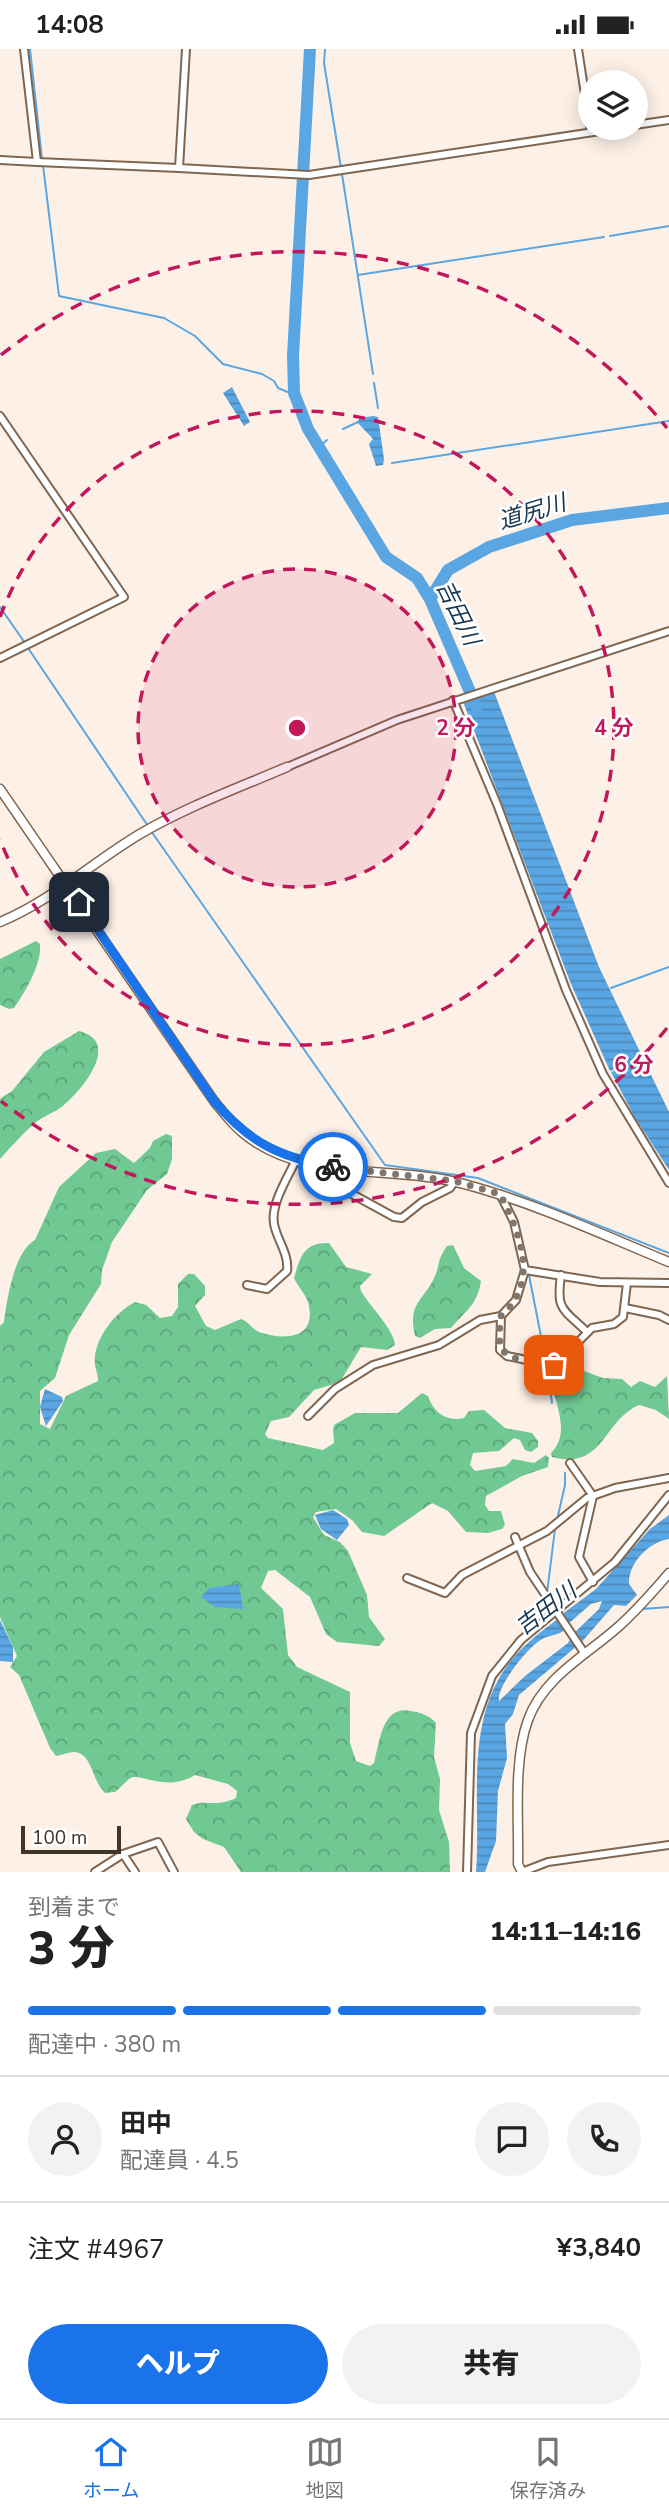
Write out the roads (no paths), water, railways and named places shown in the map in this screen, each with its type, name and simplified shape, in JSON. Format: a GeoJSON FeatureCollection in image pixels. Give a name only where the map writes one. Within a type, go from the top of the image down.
{"type":"FeatureCollection","features":[{"type":"Feature","properties":{"kind":"street"},"geometry":{"type":"LineString","coordinates":[[24,49],[37,162]]}},
{"type":"Feature","properties":{"kind":"street"},"geometry":{"type":"LineString","coordinates":[[179,168],[186,49]]}},
{"type":"Feature","properties":{"kind":"street"},"geometry":{"type":"LineString","coordinates":[[578,49],[581,70]]}},
{"type":"Feature","properties":{"kind":"street"},"geometry":{"type":"LineString","coordinates":[[648,123],[669,120]]}},
{"type":"Feature","properties":{"kind":"street"},"geometry":{"type":"LineString","coordinates":[[0,160],[309,175],[578,131]]}},
{"type":"Feature","properties":{"kind":"street"},"geometry":{"type":"LineString","coordinates":[[0,416],[124,597],[0,658]]}},
{"type":"Feature","properties":{"kind":"street"},"geometry":{"type":"LineString","coordinates":[[0,922],[38,903],[162,822],[287,767],[397,720],[669,631]]}},
{"type":"Feature","properties":{"kind":"street"},"geometry":{"type":"LineString","coordinates":[[455,700],[566,990],[603,1074],[669,1183]]}},
{"type":"Feature","properties":{"kind":"street"},"geometry":{"type":"LineString","coordinates":[[0,789],[214,1101],[243,1133],[296,1160],[455,1181],[500,1194],[669,1262]]}},
{"type":"Feature","properties":{"kind":"street"},"geometry":{"type":"LineString","coordinates":[[247,1285],[267,1289],[287,1271],[286,1258],[273,1218],[282,1182],[296,1160]]}},
{"type":"Feature","properties":{"kind":"street"},"geometry":{"type":"LineString","coordinates":[[310,1163],[319,1177],[394,1217],[402,1218],[422,1202],[450,1188],[455,1181]]}},
{"type":"Feature","properties":{"kind":"street"},"geometry":{"type":"LineString","coordinates":[[308,1416],[335,1389],[373,1365],[439,1345],[480,1320],[501,1316],[516,1300],[529,1270],[514,1221],[500,1194]]}},
{"type":"Feature","properties":{"kind":"street"},"geometry":{"type":"LineString","coordinates":[[529,1270],[627,1283],[669,1283]]}},
{"type":"Feature","properties":{"kind":"street"},"geometry":{"type":"LineString","coordinates":[[561,1275],[557,1294],[559,1301],[587,1332]]}},
{"type":"Feature","properties":{"kind":"street"},"geometry":{"type":"LineString","coordinates":[[501,1316],[502,1354],[523,1361],[556,1364],[587,1332],[617,1322],[624,1316],[627,1283]]}},
{"type":"Feature","properties":{"kind":"street"},"geometry":{"type":"LineString","coordinates":[[625,1308],[659,1315],[669,1320]]}},
{"type":"Feature","properties":{"kind":"street"},"geometry":{"type":"LineString","coordinates":[[570,1463],[593,1496],[579,1557],[593,1582]]}},
{"type":"Feature","properties":{"kind":"street"},"geometry":{"type":"LineString","coordinates":[[407,1578],[442,1594],[471,1569],[556,1523],[593,1496],[620,1487],[669,1479]]}},
{"type":"Feature","properties":{"kind":"street"},"geometry":{"type":"LineString","coordinates":[[467,1872],[472,1725],[497,1667],[521,1640],[558,1612],[626,1551],[669,1495]]}},
{"type":"Feature","properties":{"kind":"street"},"geometry":{"type":"LineString","coordinates":[[515,1537],[530,1572],[583,1652]]}},
{"type":"Feature","properties":{"kind":"street"},"geometry":{"type":"LineString","coordinates":[[669,1573],[633,1613],[583,1652],[547,1688],[533,1708],[525,1730],[521,1755],[518,1864],[522,1872],[548,1862],[669,1845]]}},
{"type":"Feature","properties":{"kind":"street"},"geometry":{"type":"LineString","coordinates":[[95,1872],[123,1854],[156,1842],[174,1872]]}},
{"type":"Feature","properties":{"kind":"street"},"geometry":{"type":"LineString","coordinates":[[123,1854],[135,1872]]}},
{"type":"Feature","properties":{"kind":"water"},"geometry":{"type":"Polygon","coordinates":[[[232,387],[250,422],[244,426],[223,393],[232,387]]]}},
{"type":"Feature","properties":{"kind":"water"},"geometry":{"type":"Polygon","coordinates":[[[378,417],[384,459],[383,465],[376,466],[369,444],[373,439],[357,422],[360,418],[378,417]]]}},
{"type":"Feature","properties":{"kind":"water"},"geometry":{"type":"Polygon","coordinates":[[[493,689],[599,967],[669,1112],[669,1170],[634,1116],[611,1072],[625,1066],[610,1071],[571,984],[462,699],[493,689]]]}},
{"type":"Feature","properties":{"kind":"water"},"geometry":{"type":"Polygon","coordinates":[[[45,1389],[62,1397],[63,1401],[46,1426],[40,1407],[45,1389]]]}},
{"type":"Feature","properties":{"kind":"water"},"geometry":{"type":"Polygon","coordinates":[[[333,1510],[347,1519],[349,1525],[337,1540],[321,1529],[315,1515],[333,1510]]]}},
{"type":"Feature","properties":{"kind":"water"},"geometry":{"type":"Polygon","coordinates":[[[669,1515],[669,1539],[647,1549],[632,1569],[629,1584],[637,1595],[626,1606],[614,1605],[580,1644],[573,1634],[599,1609],[602,1601],[591,1604],[567,1625],[561,1615],[596,1589],[650,1529],[669,1515]]]}},
{"type":"Feature","properties":{"kind":"water"},"geometry":{"type":"Polygon","coordinates":[[[239,1584],[243,1609],[215,1607],[201,1597],[209,1588],[239,1584]]]}},
{"type":"Feature","properties":{"kind":"water"},"geometry":{"type":"Polygon","coordinates":[[[560,1617],[565,1630],[544,1638],[530,1649],[508,1677],[499,1695],[499,1701],[525,1676],[568,1643],[572,1636],[578,1645],[519,1695],[513,1714],[505,1724],[507,1758],[498,1791],[496,1841],[485,1872],[476,1872],[479,1746],[490,1697],[514,1657],[560,1617]]]}},
{"type":"Feature","properties":{"kind":"water"},"geometry":{"type":"Polygon","coordinates":[[[0,1620],[13,1647],[13,1662],[0,1661],[0,1620]]]}},
{"type":"Feature","properties":{"kind":"waterway"},"geometry":{"type":"LineString","coordinates":[[30,49],[42,159]]}},
{"type":"Feature","properties":{"kind":"waterway","name":"吉田川"},"geometry":{"type":"LineString","coordinates":[[310,49],[293,356],[294,393],[308,429],[386,557],[417,578],[430,599],[477,708]]}},
{"type":"Feature","properties":{"kind":"waterway"},"geometry":{"type":"LineString","coordinates":[[325,49],[324,63],[341,168]]}},
{"type":"Feature","properties":{"kind":"waterway"},"geometry":{"type":"LineString","coordinates":[[43,165],[59,296],[164,318],[195,336],[223,364],[262,374],[274,381],[278,388],[295,395]]}},
{"type":"Feature","properties":{"kind":"waterway"},"geometry":{"type":"LineString","coordinates":[[342,174],[373,374]]}},
{"type":"Feature","properties":{"kind":"waterway"},"geometry":{"type":"LineString","coordinates":[[610,236],[669,226]]}},
{"type":"Feature","properties":{"kind":"waterway"},"geometry":{"type":"LineString","coordinates":[[358,275],[604,237]]}},
{"type":"Feature","properties":{"kind":"waterway"},"geometry":{"type":"LineString","coordinates":[[374,383],[378,408]]}},
{"type":"Feature","properties":{"kind":"waterway"},"geometry":{"type":"LineString","coordinates":[[392,463],[669,421]]}},
{"type":"Feature","properties":{"kind":"waterway"},"geometry":{"type":"LineString","coordinates":[[343,429],[358,422]]}},
{"type":"Feature","properties":{"kind":"waterway"},"geometry":{"type":"LineString","coordinates":[[320,446],[327,440]]}},
{"type":"Feature","properties":{"kind":"waterway","name":"道尻川"},"geometry":{"type":"LineString","coordinates":[[430,599],[448,570],[489,547],[572,520],[669,508]]}},
{"type":"Feature","properties":{"kind":"waterway"},"geometry":{"type":"LineString","coordinates":[[0,607],[25,643]]}},
{"type":"Feature","properties":{"kind":"waterway"},"geometry":{"type":"LineString","coordinates":[[28,648],[148,826]]}},
{"type":"Feature","properties":{"kind":"waterway"},"geometry":{"type":"LineString","coordinates":[[151,831],[385,1165],[478,1178],[669,1253]]}},
{"type":"Feature","properties":{"kind":"waterway"},"geometry":{"type":"LineString","coordinates":[[611,988],[669,967]]}},
{"type":"Feature","properties":{"kind":"waterway"},"geometry":{"type":"LineString","coordinates":[[508,1201],[522,1240],[528,1269]]}},
{"type":"Feature","properties":{"kind":"waterway"},"geometry":{"type":"LineString","coordinates":[[529,1275],[546,1362]]}},
{"type":"Feature","properties":{"kind":"waterway"},"geometry":{"type":"LineString","coordinates":[[547,1368],[552,1403]]}},
{"type":"Feature","properties":{"kind":"waterway"},"geometry":{"type":"LineString","coordinates":[[557,1520],[565,1473]]}},
{"type":"Feature","properties":{"kind":"waterway"},"geometry":{"type":"LineString","coordinates":[[547,1593],[555,1529]]}},
{"type":"Feature","properties":{"kind":"waterway"},"geometry":{"type":"LineString","coordinates":[[543,1615],[546,1598]]}},
{"type":"Feature","properties":{"kind":"waterway"},"geometry":{"type":"LineString","coordinates":[[642,1609],[669,1607]]}}]}
